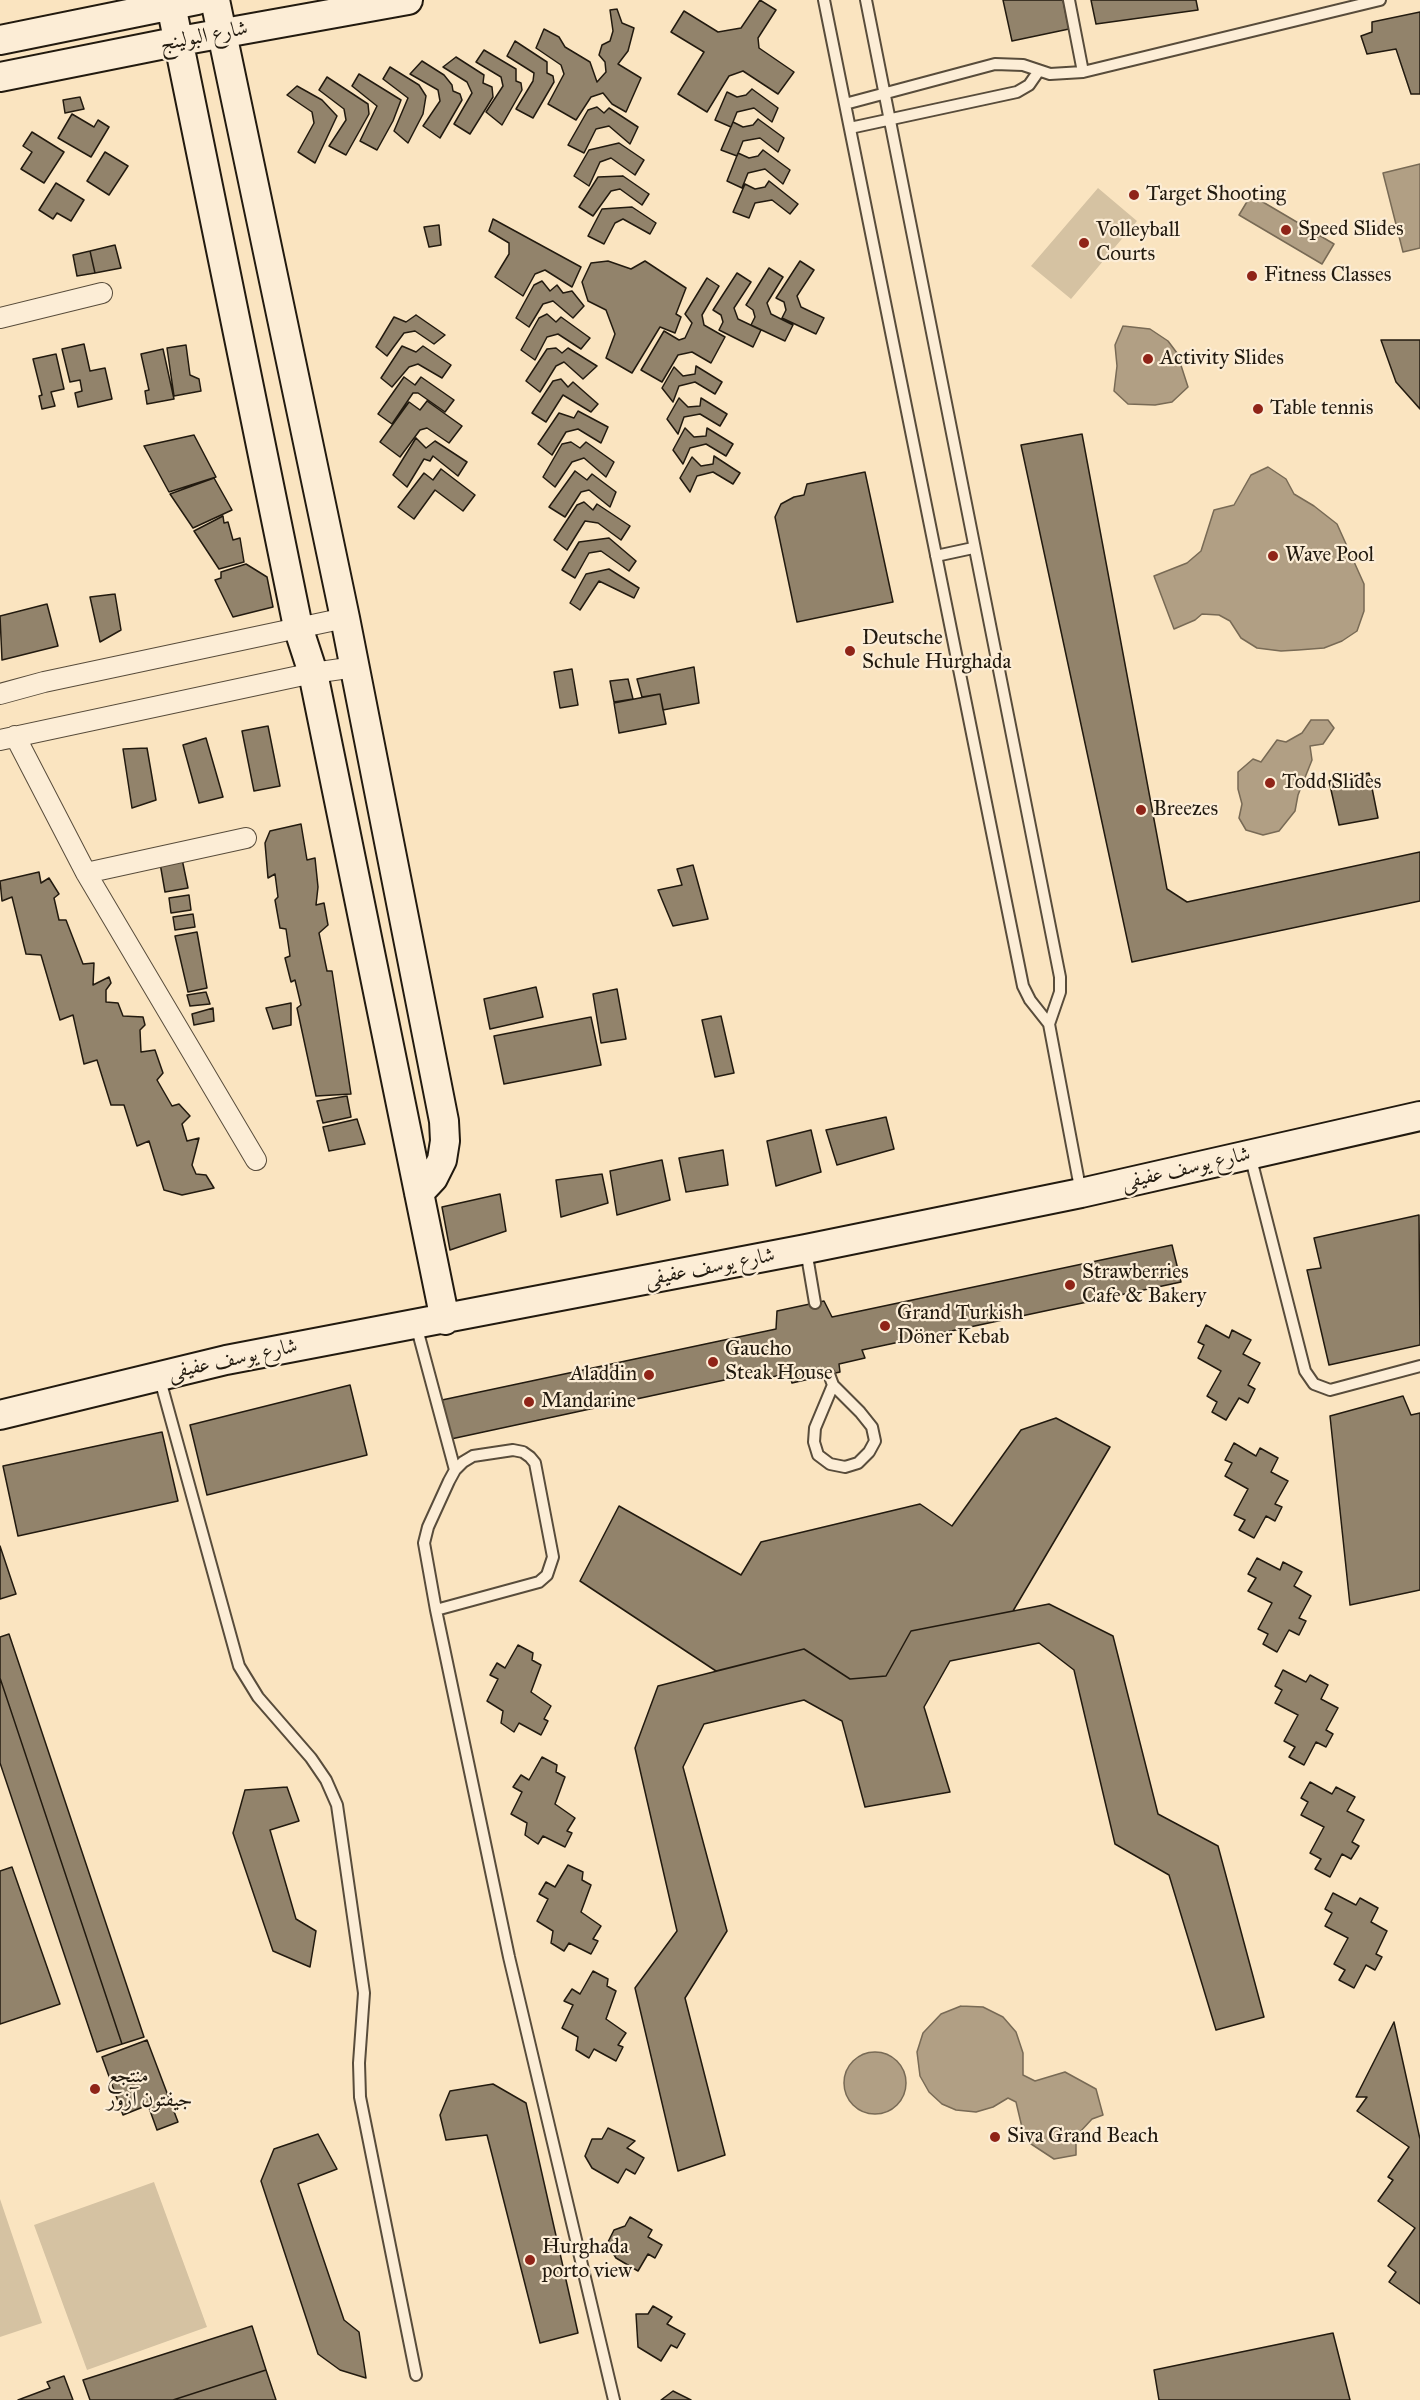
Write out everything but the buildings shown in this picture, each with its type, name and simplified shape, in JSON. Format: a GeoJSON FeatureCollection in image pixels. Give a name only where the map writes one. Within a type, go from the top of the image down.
{"type":"FeatureCollection","features":[{"type":"Feature","properties":{"kind":"street"},"geometry":{"type":"LineString","coordinates":[[215,0],[345,618],[444,1121],[445,1141],[442,1160],[433,1178],[419,1193]]}},
{"type":"Feature","properties":{"kind":"street","name":"شارع البولينج"},"geometry":{"type":"LineString","coordinates":[[0,77],[180,41],[408,0]]}},
{"type":"Feature","properties":{"kind":"street"},"geometry":{"type":"LineString","coordinates":[[179,1],[180,41],[298,627],[313,673],[445,1320]]}},
{"type":"Feature","properties":{"kind":"street","name":"شارع البولينج"},"geometry":{"type":"LineString","coordinates":[[0,40],[179,1]]}},
{"type":"Feature","properties":{"kind":"street"},"geometry":{"type":"LineString","coordinates":[[0,318],[102,293]]}},
{"type":"Feature","properties":{"kind":"street"},"geometry":{"type":"LineString","coordinates":[[0,694],[44,682],[345,618]]}},
{"type":"Feature","properties":{"kind":"street"},"geometry":{"type":"LineString","coordinates":[[256,1160],[8,738],[313,673],[355,667]]}},
{"type":"Feature","properties":{"kind":"street"},"geometry":{"type":"LineString","coordinates":[[86,873],[246,838]]}},
{"type":"Feature","properties":{"kind":"street","name":"شارع يوسف عفيفى"},"geometry":{"type":"LineString","coordinates":[[0,1415],[226,1360],[445,1320],[1081,1193],[1420,1116]]}},
{"type":"Feature","properties":{"kind":"lane"},"geometry":{"type":"LineString","coordinates":[[824,0],[1023,986],[1030,1000],[1049,1024],[1081,1193]]}},
{"type":"Feature","properties":{"kind":"lane"},"geometry":{"type":"LineString","coordinates":[[866,0],[1060,977],[1060,992],[1049,1024]]}},
{"type":"Feature","properties":{"kind":"lane"},"geometry":{"type":"LineString","coordinates":[[1069,0],[1083,72]]}},
{"type":"Feature","properties":{"kind":"lane"},"geometry":{"type":"LineString","coordinates":[[845,104],[995,64],[1023,65],[1038,72],[1050,74],[1083,72],[1380,0]]}},
{"type":"Feature","properties":{"kind":"lane"},"geometry":{"type":"LineString","coordinates":[[850,128],[1017,92],[1029,86],[1038,72]]}},
{"type":"Feature","properties":{"kind":"lane"},"geometry":{"type":"LineString","coordinates":[[936,556],[974,548]]}},
{"type":"Feature","properties":{"kind":"lane"},"geometry":{"type":"LineString","coordinates":[[1250,1154],[1305,1371],[1314,1384],[1330,1389],[1420,1366]]}},
{"type":"Feature","properties":{"kind":"lane"},"geometry":{"type":"LineString","coordinates":[[806,1249],[816,1303]]}},
{"type":"Feature","properties":{"kind":"lane"},"geometry":{"type":"LineString","coordinates":[[416,1325],[455,1470]]}},
{"type":"Feature","properties":{"kind":"lane"},"geometry":{"type":"LineString","coordinates":[[830,1374],[833,1385],[872,1427],[874,1441],[869,1452],[858,1462],[844,1467],[830,1464],[818,1455],[814,1442],[815,1428],[833,1385]]}},
{"type":"Feature","properties":{"kind":"lane"},"geometry":{"type":"LineString","coordinates":[[159,1376],[239,1665],[258,1697],[311,1758],[326,1780],[337,1805],[364,1993],[359,2063],[360,2097],[416,2375]]}},
{"type":"Feature","properties":{"kind":"lane"},"geometry":{"type":"LineString","coordinates":[[436,1610],[539,1582],[547,1575],[553,1557],[535,1463],[530,1457],[513,1450],[473,1456],[455,1470],[428,1527],[424,1543],[436,1610],[509,1957],[614,2400]]}},
{"type":"Feature","properties":{"kind":"shaded area"},"geometry":{"type":"Polygon","coordinates":[[[1420,164],[1420,248],[1403,252],[1383,173],[1420,164]]]}},
{"type":"Feature","properties":{"kind":"shaded area","name":"Volleyball Courts"},"geometry":{"type":"Polygon","coordinates":[[[1098,188],[1137,221],[1071,299],[1031,266],[1098,188]]]}},
{"type":"Feature","properties":{"kind":"shaded area","name":"Speed Slides"},"geometry":{"type":"Polygon","coordinates":[[[1251,195],[1334,244],[1322,264],[1239,215],[1251,195]]]}},
{"type":"Feature","properties":{"kind":"shaded area","name":"Activity Slides"},"geometry":{"type":"Polygon","coordinates":[[[1123,326],[1150,329],[1168,341],[1177,353],[1188,387],[1172,402],[1155,405],[1128,404],[1114,391],[1117,366],[1115,345],[1123,326]]]}},
{"type":"Feature","properties":{"kind":"shaded area","name":"Wave Pool"},"geometry":{"type":"Polygon","coordinates":[[[1268,467],[1286,479],[1294,494],[1337,524],[1364,584],[1364,611],[1357,631],[1342,641],[1324,648],[1281,651],[1257,648],[1241,638],[1230,621],[1219,615],[1202,614],[1195,620],[1174,629],[1154,576],[1187,563],[1201,551],[1214,510],[1234,505],[1251,475],[1268,467]]]}},
{"type":"Feature","properties":{"kind":"shaded area","name":"Todd Slides"},"geometry":{"type":"Polygon","coordinates":[[[1311,720],[1328,720],[1334,728],[1323,744],[1310,746],[1312,760],[1298,795],[1295,811],[1279,831],[1263,835],[1246,830],[1239,818],[1242,804],[1238,789],[1238,772],[1253,759],[1261,762],[1277,740],[1286,742],[1302,733],[1311,720]]]}},
{"type":"Feature","properties":{"kind":"shaded area"},"geometry":{"type":"Polygon","coordinates":[[[961,2006],[983,2007],[1003,2017],[1016,2032],[1023,2053],[1023,2075],[1035,2081],[1065,2072],[1096,2089],[1103,2115],[1092,2119],[1079,2133],[1076,2155],[1054,2159],[1025,2140],[1016,2102],[1008,2098],[993,2107],[976,2112],[956,2110],[942,2104],[929,2092],[920,2076],[917,2052],[923,2033],[941,2014],[961,2006]]]}},
{"type":"Feature","properties":{"kind":"shaded area"},"geometry":{"type":"Polygon","coordinates":[[[875,2052],[892,2057],[897,2061],[901,2066],[906,2083],[901,2100],[897,2105],[892,2109],[875,2114],[858,2109],[853,2105],[849,2100],[844,2083],[849,2066],[853,2061],[858,2057],[875,2052]]]}},
{"type":"Feature","properties":{"kind":"shaded area"},"geometry":{"type":"Polygon","coordinates":[[[154,2182],[207,2327],[87,2370],[34,2225],[154,2182]]]}},
{"type":"Feature","properties":{"kind":"shaded area"},"geometry":{"type":"Polygon","coordinates":[[[0,2199],[42,2323],[0,2337],[0,2199]]]}},
{"type":"Feature","properties":{"kind":"place","name":"Target Shooting"},"geometry":{"type":"Point","coordinates":[1134,195]}},
{"type":"Feature","properties":{"kind":"place","name":"Speed Slides"},"geometry":{"type":"Point","coordinates":[1286,230]}},
{"type":"Feature","properties":{"kind":"place","name":"Volleyball Courts"},"geometry":{"type":"Point","coordinates":[1084,243]}},
{"type":"Feature","properties":{"kind":"place","name":"Fitness Classes"},"geometry":{"type":"Point","coordinates":[1252,276]}},
{"type":"Feature","properties":{"kind":"place","name":"Activity Slides"},"geometry":{"type":"Point","coordinates":[1148,359]}},
{"type":"Feature","properties":{"kind":"place","name":"Table tennis"},"geometry":{"type":"Point","coordinates":[1258,409]}},
{"type":"Feature","properties":{"kind":"place","name":"Wave Pool"},"geometry":{"type":"Point","coordinates":[1273,556]}},
{"type":"Feature","properties":{"kind":"place","name":"Deutsche Schule Hurghada"},"geometry":{"type":"Point","coordinates":[850,651]}},
{"type":"Feature","properties":{"kind":"place","name":"Todd Slides"},"geometry":{"type":"Point","coordinates":[1270,783]}},
{"type":"Feature","properties":{"kind":"place","name":"Breezes"},"geometry":{"type":"Point","coordinates":[1141,810]}},
{"type":"Feature","properties":{"kind":"place","name":"Strawberries Cafe & Bakery"},"geometry":{"type":"Point","coordinates":[1070,1285]}},
{"type":"Feature","properties":{"kind":"place","name":"Grand Turkish Döner Kebab"},"geometry":{"type":"Point","coordinates":[885,1326]}},
{"type":"Feature","properties":{"kind":"place","name":"Gaucho Steak House"},"geometry":{"type":"Point","coordinates":[713,1362]}},
{"type":"Feature","properties":{"kind":"place","name":"Aladdin"},"geometry":{"type":"Point","coordinates":[649,1375]}},
{"type":"Feature","properties":{"kind":"place","name":"Mandarine"},"geometry":{"type":"Point","coordinates":[529,1402]}},
{"type":"Feature","properties":{"kind":"place","name":"منتجع جيفتون آزور"},"geometry":{"type":"Point","coordinates":[95,2089]}},
{"type":"Feature","properties":{"kind":"place","name":"Siva Grand Beach"},"geometry":{"type":"Point","coordinates":[995,2137]}},
{"type":"Feature","properties":{"kind":"place","name":"Hurghada porto view"},"geometry":{"type":"Point","coordinates":[530,2260]}}]}
